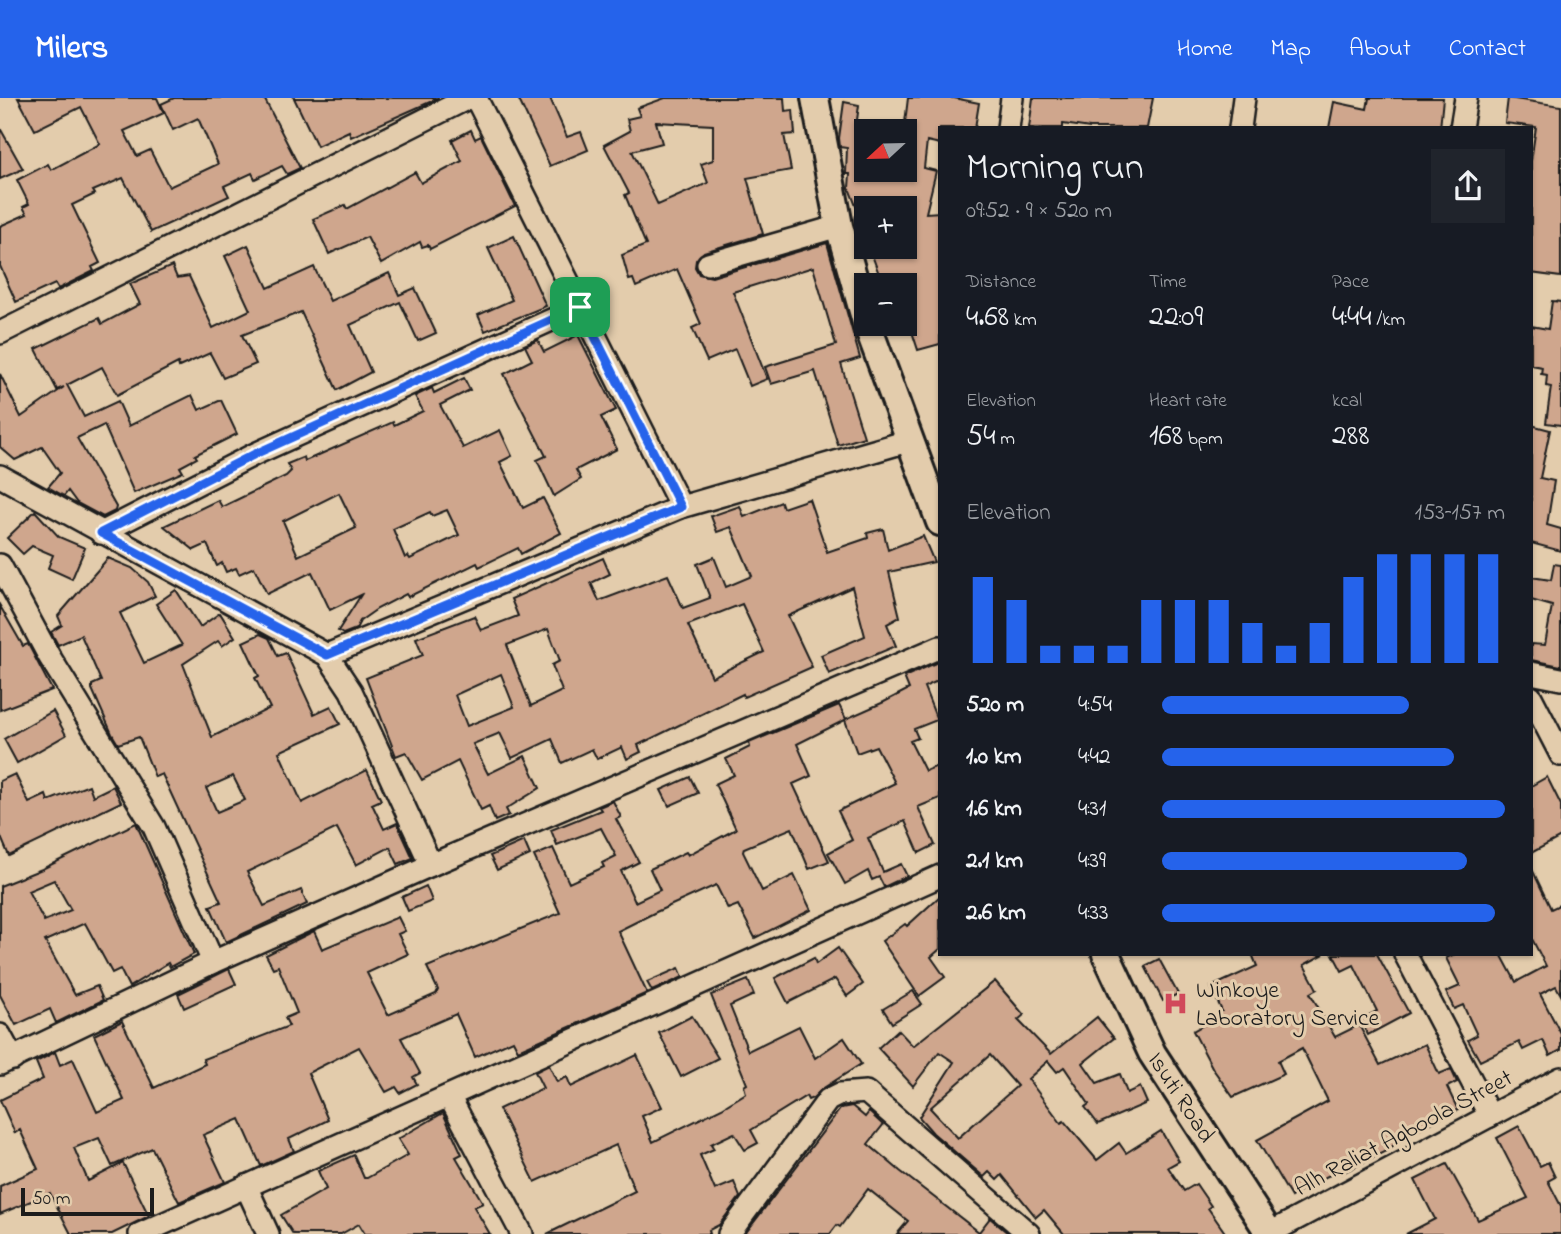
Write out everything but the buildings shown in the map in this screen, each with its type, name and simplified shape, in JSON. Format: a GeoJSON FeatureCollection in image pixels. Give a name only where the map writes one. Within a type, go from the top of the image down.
{"type":"FeatureCollection","features":[{"type":"Feature","properties":{"kind":"street"},"geometry":{"type":"LineString","coordinates":[[0,334],[468,98]]}},
{"type":"Feature","properties":{"kind":"street"},"geometry":{"type":"LineString","coordinates":[[476,98],[681,507]]}},
{"type":"Feature","properties":{"kind":"street"},"geometry":{"type":"LineString","coordinates":[[815,98],[839,226],[854,278]]}},
{"type":"Feature","properties":{"kind":"street"},"geometry":{"type":"LineString","coordinates":[[1008,126],[1012,98]]}},
{"type":"Feature","properties":{"kind":"street"},"geometry":{"type":"LineString","coordinates":[[1240,126],[1244,98]]}},
{"type":"Feature","properties":{"kind":"street"},"geometry":{"type":"LineString","coordinates":[[1461,126],[1466,98]]}},
{"type":"Feature","properties":{"kind":"street"},"geometry":{"type":"LineString","coordinates":[[708,264],[839,226]]}},
{"type":"Feature","properties":{"kind":"street"},"geometry":{"type":"LineString","coordinates":[[101,533],[255,454],[580,307]]}},
{"type":"Feature","properties":{"kind":"street"},"geometry":{"type":"LineString","coordinates":[[872,336],[938,517]]}},
{"type":"Feature","properties":{"kind":"street"},"geometry":{"type":"LineString","coordinates":[[327,655],[681,507],[908,441]]}},
{"type":"Feature","properties":{"kind":"street"},"geometry":{"type":"LineString","coordinates":[[0,476],[327,655],[351,691],[431,865]]}},
{"type":"Feature","properties":{"kind":"street"},"geometry":{"type":"LineString","coordinates":[[0,565],[48,656],[153,827],[213,962]]}},
{"type":"Feature","properties":{"kind":"street"},"geometry":{"type":"LineString","coordinates":[[0,1035],[6,1062],[213,962],[431,865],[938,648]]}},
{"type":"Feature","properties":{"kind":"street"},"geometry":{"type":"LineString","coordinates":[[1533,673],[1561,679]]}},
{"type":"Feature","properties":{"kind":"street"},"geometry":{"type":"LineString","coordinates":[[1533,701],[1561,755]]}},
{"type":"Feature","properties":{"kind":"street"},"geometry":{"type":"LineString","coordinates":[[139,1234],[938,877]]}},
{"type":"Feature","properties":{"kind":"street","name":"Isuti Road"},"geometry":{"type":"LineString","coordinates":[[1107,956],[1152,1053],[1269,1234]]}},
{"type":"Feature","properties":{"kind":"street"},"geometry":{"type":"LineString","coordinates":[[1406,956],[1490,1116]]}},
{"type":"Feature","properties":{"kind":"street","name":"Alh Raliat Agboola Street"},"geometry":{"type":"LineString","coordinates":[[1269,1234],[1561,1078]]}},
{"type":"Feature","properties":{"kind":"street"},"geometry":{"type":"LineString","coordinates":[[730,1234],[828,1100],[840,1094],[866,1091],[1029,1234]]}},
{"type":"Feature","properties":{"kind":"street"},"geometry":{"type":"LineString","coordinates":[[450,1096],[522,1234]]}},
{"type":"Feature","properties":{"kind":"street"},"geometry":{"type":"LineString","coordinates":[[246,1186],[268,1234]]}},
{"type":"Feature","properties":{"kind":"place","name":"Winkoye Laboratory Service"},"geometry":{"type":"Point","coordinates":[1176,1003]}},
{"type":"Feature","properties":{"kind":"route"},"geometry":{"type":"LineString","coordinates":[[580,307],[681,507],[327,655],[101,533],[255,454],[580,307]]}}]}
